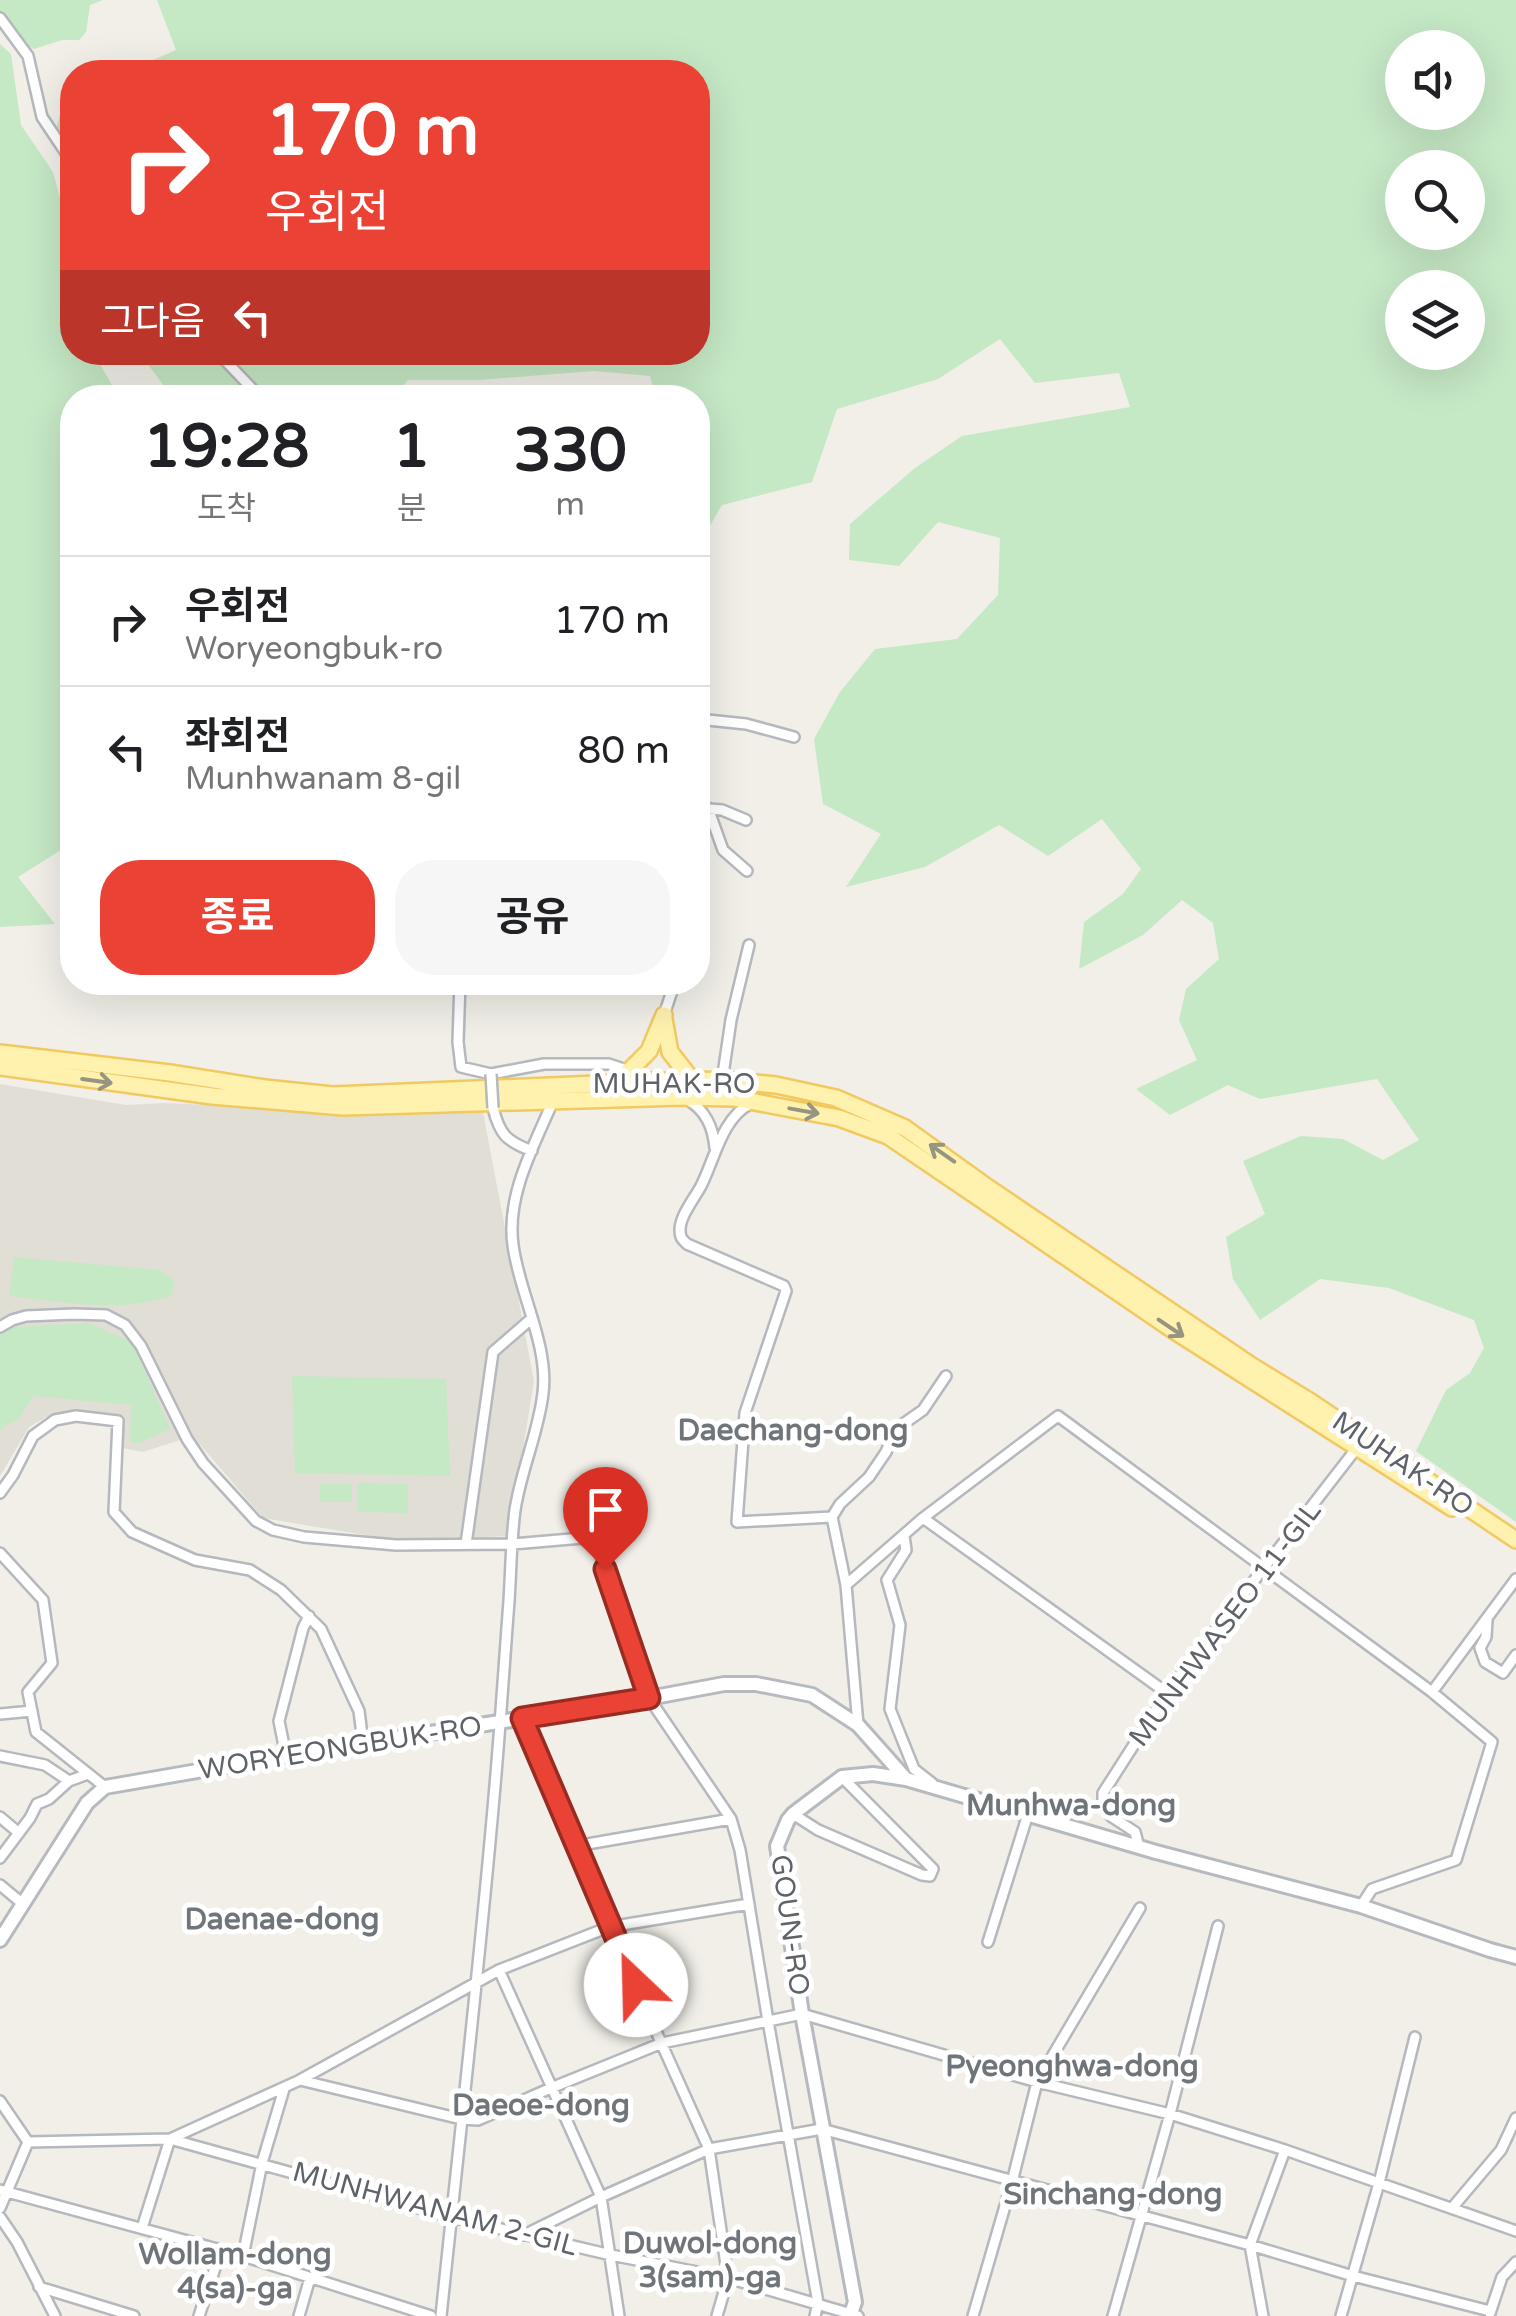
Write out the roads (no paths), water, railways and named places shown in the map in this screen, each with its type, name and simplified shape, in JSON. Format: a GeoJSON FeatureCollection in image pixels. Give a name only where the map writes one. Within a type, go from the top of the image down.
{"type":"FeatureCollection","features":[{"type":"Feature","properties":{"kind":"main road"},"geometry":{"type":"LineString","coordinates":[[616,1083],[654,1044],[664,1016]]}},
{"type":"Feature","properties":{"kind":"main road"},"geometry":{"type":"LineString","coordinates":[[664,1016],[670,1052],[692,1080]]}},
{"type":"Feature","properties":{"kind":"main road","name":"MUHAK-RO"},"geometry":{"type":"LineString","coordinates":[[0,1053],[333,1094],[722,1080],[776,1085],[836,1098],[905,1128],[1252,1366],[1516,1540]]}},
{"type":"Feature","properties":{"kind":"main road","name":"MUHAK-RO"},"geometry":{"type":"LineString","coordinates":[[0,1068],[212,1096],[343,1107],[734,1098],[839,1118],[888,1136],[1173,1330],[1516,1550]]}},
{"type":"Feature","properties":{"kind":"main road","name":"WORYEONGBUK-RO"},"geometry":{"type":"LineString","coordinates":[[105,1787],[724,1684],[756,1684],[812,1695],[858,1725],[906,1779]]}},
{"type":"Feature","properties":{"kind":"main road"},"geometry":{"type":"LineString","coordinates":[[842,1777],[873,1774],[906,1779],[1361,1906],[1516,1957]]}},
{"type":"Feature","properties":{"kind":"main road","name":"GOUN-RO"},"geometry":{"type":"LineString","coordinates":[[842,1777],[788,1820],[777,1846],[802,2014],[855,2302],[851,2314]]}},
{"type":"Feature","properties":{"kind":"main road"},"geometry":{"type":"LineString","coordinates":[[0,1940],[87,1803],[105,1787]]}},
{"type":"Feature","properties":{"kind":"street"},"geometry":{"type":"LineString","coordinates":[[0,18],[28,56],[42,116],[60,144]]}},
{"type":"Feature","properties":{"kind":"street"},"geometry":{"type":"LineString","coordinates":[[229,365],[249,385]]}},
{"type":"Feature","properties":{"kind":"street"},"geometry":{"type":"LineString","coordinates":[[710,720],[746,724],[794,737]]}},
{"type":"Feature","properties":{"kind":"street"},"geometry":{"type":"LineString","coordinates":[[710,809],[746,820]]}},
{"type":"Feature","properties":{"kind":"street"},"geometry":{"type":"LineString","coordinates":[[710,823],[724,850],[747,871]]}},
{"type":"Feature","properties":{"kind":"street"},"geometry":{"type":"LineString","coordinates":[[722,1080],[730,1020],[749,946]]}},
{"type":"Feature","properties":{"kind":"street"},"geometry":{"type":"LineString","coordinates":[[460,995],[461,1068],[491,1074],[544,1064],[609,1064],[657,1081]]}},
{"type":"Feature","properties":{"kind":"street"},"geometry":{"type":"LineString","coordinates":[[664,1016],[671,995]]}},
{"type":"Feature","properties":{"kind":"street"},"geometry":{"type":"LineString","coordinates":[[491,1074],[498,1126],[512,1144],[532,1151]]}},
{"type":"Feature","properties":{"kind":"street"},"geometry":{"type":"LineString","coordinates":[[682,1097],[703,1112],[715,1148]]}},
{"type":"Feature","properties":{"kind":"street"},"geometry":{"type":"LineString","coordinates":[[440,2316],[478,1982],[514,1514],[543,1396],[542,1355],[512,1244],[512,1222],[523,1172],[552,1101]]}},
{"type":"Feature","properties":{"kind":"street"},"geometry":{"type":"LineString","coordinates":[[755,1102],[741,1109],[715,1148],[682,1220],[681,1238],[786,1290],[745,1413],[737,1522],[832,1517]]}},
{"type":"Feature","properties":{"kind":"street"},"geometry":{"type":"LineString","coordinates":[[0,1327],[26,1316],[74,1314],[106,1314],[125,1325],[141,1346],[186,1439],[203,1463],[256,1522],[273,1530],[396,1546],[513,1544],[594,1537],[649,1698],[731,1819],[740,1850],[818,2303],[815,2316]]}},
{"type":"Feature","properties":{"kind":"street"},"geometry":{"type":"LineString","coordinates":[[466,1544],[493,1352],[531,1319]]}},
{"type":"Feature","properties":{"kind":"street"},"geometry":{"type":"LineString","coordinates":[[858,1725],[846,1585],[832,1517],[869,1477],[896,1430],[923,1410],[946,1376]]}},
{"type":"Feature","properties":{"kind":"street"},"geometry":{"type":"LineString","coordinates":[[0,1493],[33,1436],[56,1420],[76,1416],[118,1420],[114,1512],[132,1532],[195,1560],[250,1570],[282,1590],[321,1628],[359,1711],[363,1743]]}},
{"type":"Feature","properties":{"kind":"street"},"geometry":{"type":"LineString","coordinates":[[846,1585],[923,1518],[1058,1416],[1432,1692],[1492,1742],[1456,1860],[1372,1889],[1361,1906]]}},
{"type":"Feature","properties":{"kind":"street","name":"MUNHWASEO 11-GIL"},"geometry":{"type":"LineString","coordinates":[[1139,1847],[1135,1832],[1103,1807],[1103,1794],[1167,1694],[1356,1449]]}},
{"type":"Feature","properties":{"kind":"street"},"geometry":{"type":"LineString","coordinates":[[923,1518],[1167,1694]]}},
{"type":"Feature","properties":{"kind":"street"},"geometry":{"type":"LineString","coordinates":[[904,1536],[906,1550],[887,1580],[900,1625],[890,1709],[914,1769],[938,1788]]}},
{"type":"Feature","properties":{"kind":"street"},"geometry":{"type":"LineString","coordinates":[[0,1553],[43,1600],[52,1663],[28,1692],[36,1732],[105,1787]]}},
{"type":"Feature","properties":{"kind":"street"},"geometry":{"type":"LineString","coordinates":[[1432,1692],[1516,1579]]}},
{"type":"Feature","properties":{"kind":"street"},"geometry":{"type":"LineString","coordinates":[[286,1756],[279,1721],[309,1616]]}},
{"type":"Feature","properties":{"kind":"street"},"geometry":{"type":"LineString","coordinates":[[1488,1617],[1486,1637],[1480,1648],[1485,1662],[1502,1674],[1516,1655]]}},
{"type":"Feature","properties":{"kind":"street"},"geometry":{"type":"LineString","coordinates":[[0,1714],[32,1711]]}},
{"type":"Feature","properties":{"kind":"street"},"geometry":{"type":"LineString","coordinates":[[522,1718],[709,2149],[728,2278],[716,2316]]}},
{"type":"Feature","properties":{"kind":"street"},"geometry":{"type":"LineString","coordinates":[[0,1756],[45,1765],[69,1781]]}},
{"type":"Feature","properties":{"kind":"street"},"geometry":{"type":"LineString","coordinates":[[0,1858],[37,1804],[50,1799],[69,1781],[88,1774]]}},
{"type":"Feature","properties":{"kind":"street"},"geometry":{"type":"LineString","coordinates":[[794,1814],[818,1830],[930,1876],[933,1869],[842,1777]]}},
{"type":"Feature","properties":{"kind":"street"},"geometry":{"type":"LineString","coordinates":[[988,1942],[1028,1814]]}},
{"type":"Feature","properties":{"kind":"street"},"geometry":{"type":"LineString","coordinates":[[0,1817],[19,1834]]}},
{"type":"Feature","properties":{"kind":"street"},"geometry":{"type":"LineString","coordinates":[[576,1846],[731,1819]]}},
{"type":"Feature","properties":{"kind":"street"},"geometry":{"type":"LineString","coordinates":[[0,1885],[23,1904]]}},
{"type":"Feature","properties":{"kind":"street"},"geometry":{"type":"LineString","coordinates":[[28,2142],[170,2139],[284,2089],[499,1970],[610,1926],[749,1904]]}},
{"type":"Feature","properties":{"kind":"street"},"geometry":{"type":"LineString","coordinates":[[973,2316],[1037,2082],[1140,1908]]}},
{"type":"Feature","properties":{"kind":"street"},"geometry":{"type":"LineString","coordinates":[[1114,2316],[1218,1926]]}},
{"type":"Feature","properties":{"kind":"street"},"geometry":{"type":"LineString","coordinates":[[499,1970],[601,2197],[618,2316]]}},
{"type":"Feature","properties":{"kind":"street"},"geometry":{"type":"LineString","coordinates":[[300,2080],[478,2120],[662,2043],[802,2014],[1037,2082],[1170,2114],[1516,2231]]}},
{"type":"Feature","properties":{"kind":"street"},"geometry":{"type":"LineString","coordinates":[[1341,2316],[1415,2037]]}},
{"type":"Feature","properties":{"kind":"street"},"geometry":{"type":"LineString","coordinates":[[243,2256],[262,2163],[284,2089]]}},
{"type":"Feature","properties":{"kind":"street"},"geometry":{"type":"LineString","coordinates":[[0,2101],[28,2142]]}},
{"type":"Feature","properties":{"kind":"street"},"geometry":{"type":"LineString","coordinates":[[1452,2208],[1501,2150],[1516,2118]]}},
{"type":"Feature","properties":{"kind":"street"},"geometry":{"type":"LineString","coordinates":[[524,2235],[709,2149],[822,2129],[1490,2313],[1502,2277],[1516,2262]]}},
{"type":"Feature","properties":{"kind":"street"},"geometry":{"type":"LineString","coordinates":[[142,2228],[170,2139]]}},
{"type":"Feature","properties":{"kind":"street","name":"MUNHWANAM 2-GIL"},"geometry":{"type":"LineString","coordinates":[[170,2139],[451,2217],[728,2278],[851,2314]]}},
{"type":"Feature","properties":{"kind":"street"},"geometry":{"type":"LineString","coordinates":[[0,2208],[28,2142]]}},
{"type":"Feature","properties":{"kind":"street"},"geometry":{"type":"LineString","coordinates":[[1263,2316],[1250,2245],[1285,2150]]}},
{"type":"Feature","properties":{"kind":"street"},"geometry":{"type":"LineString","coordinates":[[4,2191],[243,2256],[431,2316]]}},
{"type":"Feature","properties":{"kind":"street"},"geometry":{"type":"LineString","coordinates":[[0,2217],[55,2316]]}},
{"type":"Feature","properties":{"kind":"street"},"geometry":{"type":"LineString","coordinates":[[198,2316],[221,2250]]}},
{"type":"Feature","properties":{"kind":"street"},"geometry":{"type":"LineString","coordinates":[[299,2316],[310,2278]]}},
{"type":"Feature","properties":{"kind":"street"},"geometry":{"type":"LineString","coordinates":[[39,2287],[134,2316]]}},
{"type":"Feature","properties":{"kind":"street"},"geometry":{"type":"LineString","coordinates":[[392,2316],[395,2305]]}},
{"type":"Feature","properties":{"kind":"district","name":"Daechang-dong"},"geometry":{"type":"Point","coordinates":[793,1430]}},
{"type":"Feature","properties":{"kind":"district","name":"Munhwa-dong"},"geometry":{"type":"Point","coordinates":[1071,1805]}},
{"type":"Feature","properties":{"kind":"district","name":"Daenae-dong"},"geometry":{"type":"Point","coordinates":[282,1919]}},
{"type":"Feature","properties":{"kind":"district","name":"Pyeonghwa-dong"},"geometry":{"type":"Point","coordinates":[1072,2066]}},
{"type":"Feature","properties":{"kind":"district","name":"Daeoe-dong"},"geometry":{"type":"Point","coordinates":[541,2105]}},
{"type":"Feature","properties":{"kind":"district","name":"Sinchang-dong"},"geometry":{"type":"Point","coordinates":[1113,2194]}},
{"type":"Feature","properties":{"kind":"district","name":"Duwol-dong 3(sam)-ga"},"geometry":{"type":"Point","coordinates":[710,2260]}},
{"type":"Feature","properties":{"kind":"district","name":"Wollam-dong 4(sa)-ga"},"geometry":{"type":"Point","coordinates":[235,2271]}}]}
